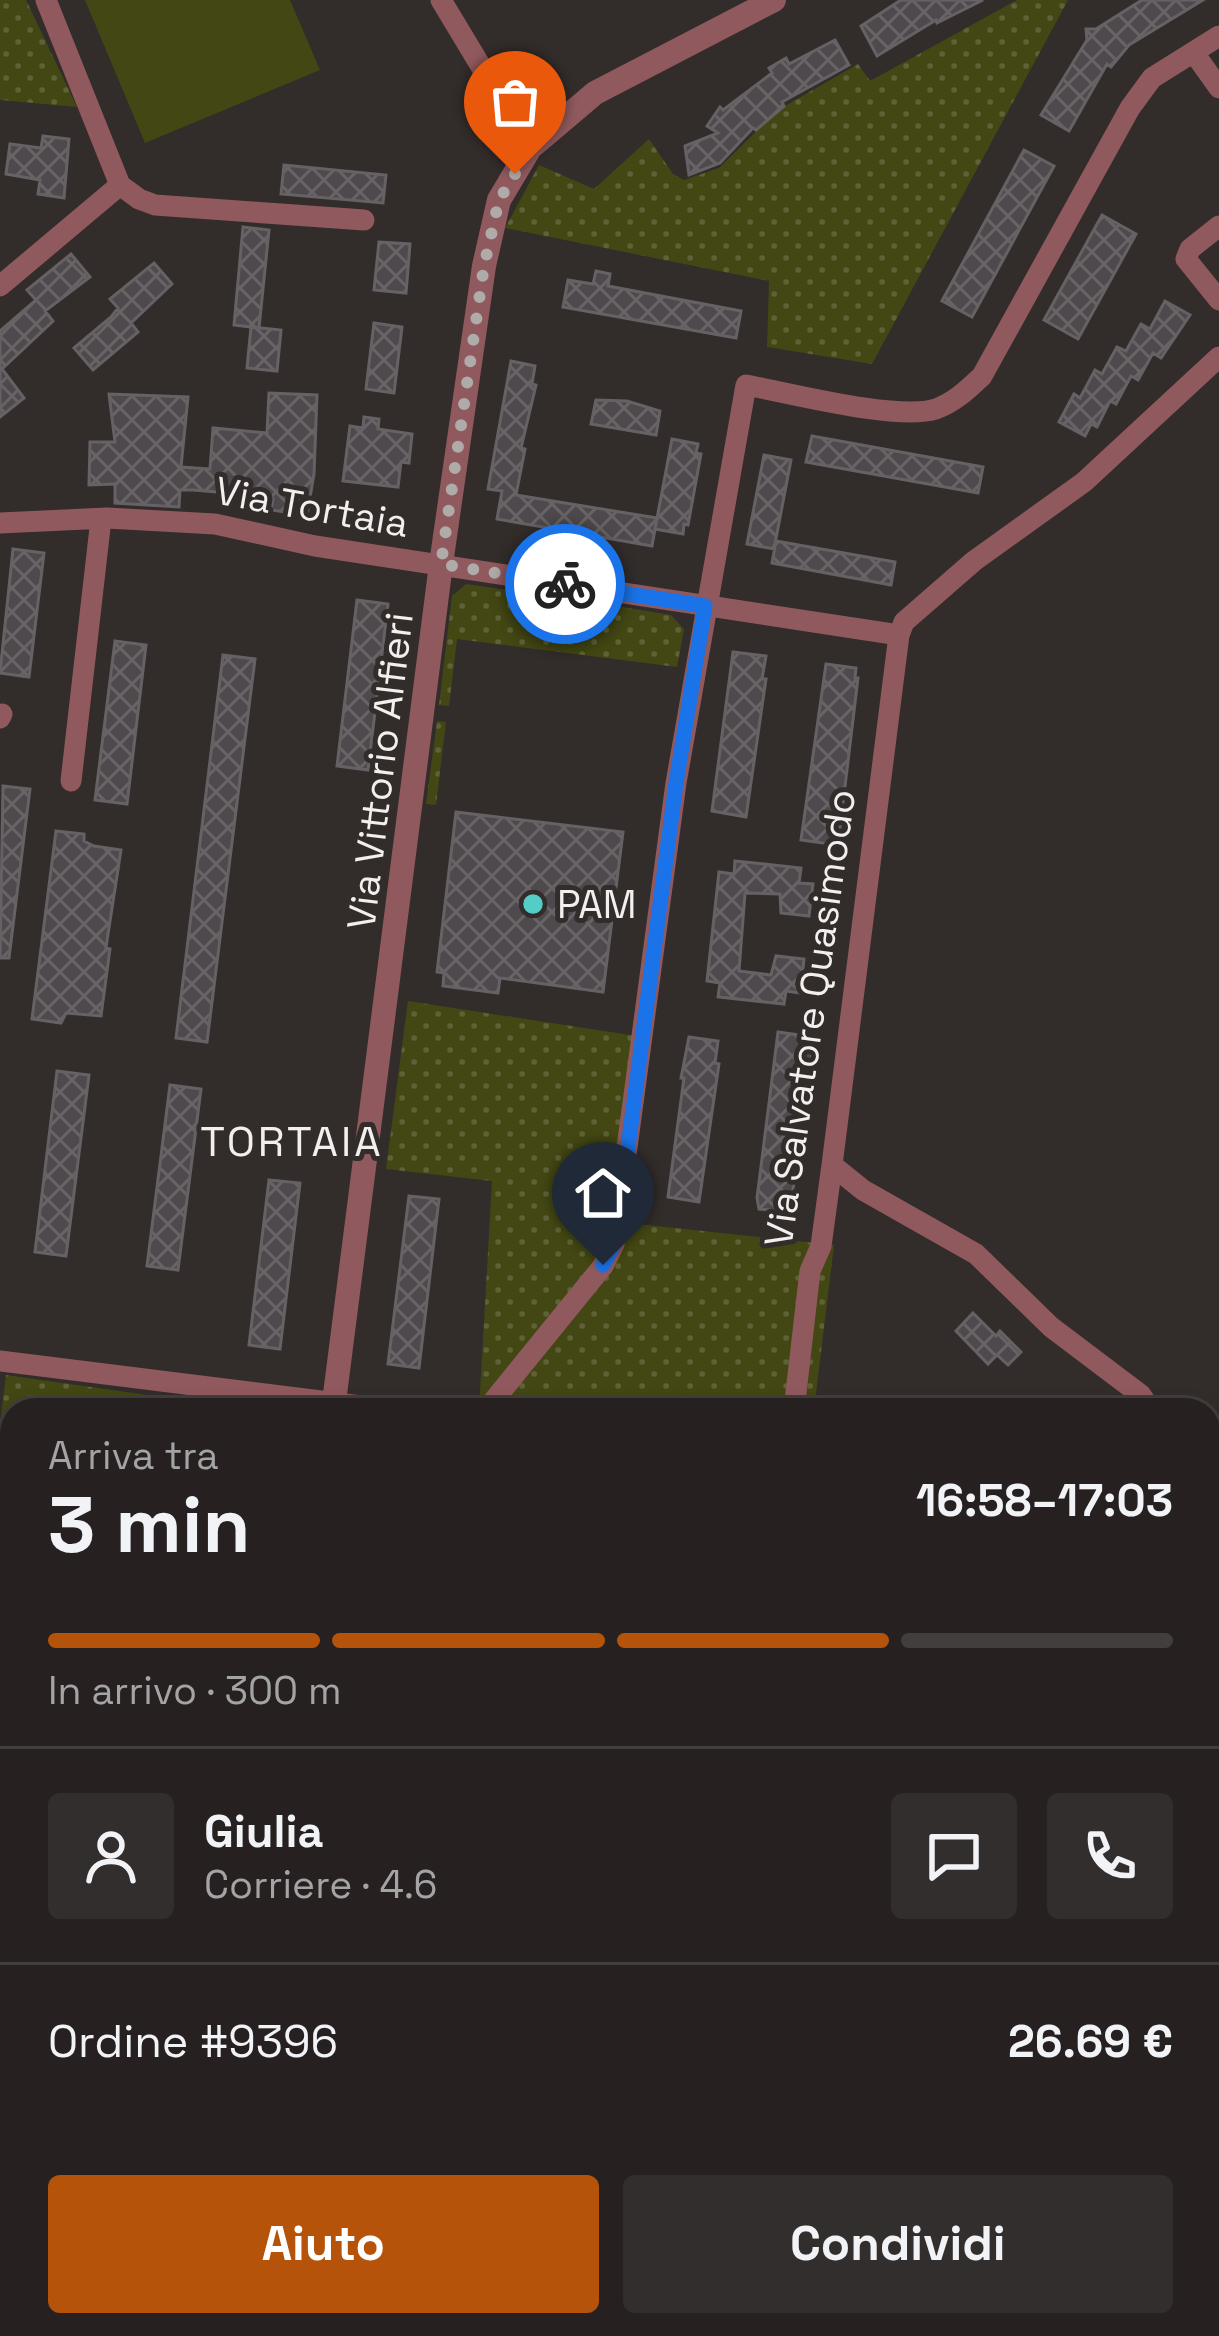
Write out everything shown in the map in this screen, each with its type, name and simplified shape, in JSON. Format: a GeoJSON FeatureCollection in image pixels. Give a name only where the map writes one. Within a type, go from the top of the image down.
{"type":"FeatureCollection","features":[{"type":"Feature","properties":{"kind":"street"},"geometry":{"type":"LineString","coordinates":[[46,0],[120,185],[139,199],[155,205],[364,220]]}},
{"type":"Feature","properties":{"kind":"street"},"geometry":{"type":"LineString","coordinates":[[441,0],[530,148]]}},
{"type":"Feature","properties":{"kind":"street","name":"Via Vittorio Alfieri"},"geometry":{"type":"LineString","coordinates":[[334,1398],[441,564],[484,266],[499,200],[530,148],[595,93],[774,0]]}},
{"type":"Feature","properties":{"kind":"street"},"geometry":{"type":"LineString","coordinates":[[496,1398],[603,1265],[614,1244],[676,783],[746,385],[901,412],[931,410],[958,399],[982,376],[1130,108],[1153,78],[1219,36]]}},
{"type":"Feature","properties":{"kind":"street"},"geometry":{"type":"LineString","coordinates":[[1194,53],[1219,88]]}},
{"type":"Feature","properties":{"kind":"street"},"geometry":{"type":"LineString","coordinates":[[0,286],[120,185]]}},
{"type":"Feature","properties":{"kind":"street"},"geometry":{"type":"LineString","coordinates":[[1219,226],[1190,249],[1186,259],[1219,300]]}},
{"type":"Feature","properties":{"kind":"street"},"geometry":{"type":"LineString","coordinates":[[899,635],[904,622],[974,561],[1084,482],[1219,357]]}},
{"type":"Feature","properties":{"kind":"street"},"geometry":{"type":"LineString","coordinates":[[71,781],[101,519]]}},
{"type":"Feature","properties":{"kind":"street","name":"Via Tortaia"},"geometry":{"type":"LineString","coordinates":[[0,523],[101,519],[215,524],[315,546],[899,635]]}},
{"type":"Feature","properties":{"kind":"street","name":"Via Salvatore Quasimodo"},"geometry":{"type":"LineString","coordinates":[[795,1398],[810,1270],[821,1246],[899,635]]}},
{"type":"Feature","properties":{"kind":"street"},"geometry":{"type":"LineString","coordinates":[[832,1165],[863,1190],[976,1254],[1051,1327],[1143,1398]]}},
{"type":"Feature","properties":{"kind":"street"},"geometry":{"type":"LineString","coordinates":[[0,1361],[274,1398]]}},
{"type":"Feature","properties":{"kind":"green space"},"geometry":{"type":"Polygon","coordinates":[[[0,0],[26,0],[77,107],[0,100],[0,0]]]}},
{"type":"Feature","properties":{"kind":"green space"},"geometry":{"type":"Polygon","coordinates":[[[85,0],[290,0],[320,70],[145,143],[85,0]]]}},
{"type":"Feature","properties":{"kind":"green space"},"geometry":{"type":"Polygon","coordinates":[[[1017,0],[1068,0],[872,364],[767,347],[769,281],[505,228],[539,165],[594,189],[649,139],[673,174],[684,180],[719,168],[778,110],[858,64],[870,81],[1017,0]]]}},
{"type":"Feature","properties":{"kind":"green space"},"geometry":{"type":"Polygon","coordinates":[[[466,584],[671,615],[684,629],[677,667],[457,639],[449,706],[439,705],[452,596],[466,584]]]}},
{"type":"Feature","properties":{"kind":"green space"},"geometry":{"type":"Polygon","coordinates":[[[437,721],[446,722],[436,805],[426,804],[437,721]]]}},
{"type":"Feature","properties":{"kind":"green space"},"geometry":{"type":"Polygon","coordinates":[[[408,1001],[643,1037],[618,1222],[834,1245],[815,1398],[690,1398],[685,1394],[682,1398],[480,1398],[492,1181],[386,1169],[408,1001]]]}},
{"type":"Feature","properties":{"kind":"green space"},"geometry":{"type":"Polygon","coordinates":[[[6,1375],[168,1398],[3,1398],[6,1375]]]}},
{"type":"Feature","properties":{"kind":"building"},"geometry":{"type":"Polygon","coordinates":[[[901,0],[983,0],[936,20],[877,56],[861,26],[901,0]]]}},
{"type":"Feature","properties":{"kind":"building"},"geometry":{"type":"Polygon","coordinates":[[[1142,0],[1203,0],[1129,45],[1111,67],[1107,64],[1069,131],[1041,115],[1087,40],[1086,29],[1096,29],[1142,0]]]}},
{"type":"Feature","properties":{"kind":"building"},"geometry":{"type":"Polygon","coordinates":[[[835,40],[849,65],[782,102],[784,106],[753,128],[720,163],[689,175],[685,146],[718,133],[707,126],[720,107],[723,110],[786,58],[789,64],[835,40]]]}},
{"type":"Feature","properties":{"kind":"building"},"geometry":{"type":"Polygon","coordinates":[[[43,136],[69,139],[64,198],[38,194],[40,180],[6,174],[10,144],[41,148],[43,136]]]}},
{"type":"Feature","properties":{"kind":"building"},"geometry":{"type":"Polygon","coordinates":[[[1024,150],[1054,166],[972,317],[942,301],[1024,150]]]}},
{"type":"Feature","properties":{"kind":"building"},"geometry":{"type":"Polygon","coordinates":[[[284,165],[386,175],[383,203],[281,194],[284,165]]]}},
{"type":"Feature","properties":{"kind":"building"},"geometry":{"type":"Polygon","coordinates":[[[1102,215],[1136,234],[1078,339],[1044,320],[1102,215]]]}},
{"type":"Feature","properties":{"kind":"building"},"geometry":{"type":"Polygon","coordinates":[[[243,227],[269,230],[259,328],[234,325],[243,227]]]}},
{"type":"Feature","properties":{"kind":"building"},"geometry":{"type":"Polygon","coordinates":[[[379,242],[410,244],[406,293],[374,290],[379,242]]]}},
{"type":"Feature","properties":{"kind":"building"},"geometry":{"type":"Polygon","coordinates":[[[71,254],[90,277],[45,311],[53,321],[2,369],[24,398],[0,417],[0,331],[36,300],[27,290],[71,254]]]}},
{"type":"Feature","properties":{"kind":"building"},"geometry":{"type":"Polygon","coordinates":[[[154,263],[172,284],[131,323],[138,332],[93,370],[74,348],[118,308],[110,299],[154,263]]]}},
{"type":"Feature","properties":{"kind":"building"},"geometry":{"type":"Polygon","coordinates":[[[596,271],[610,274],[608,286],[741,311],[736,338],[563,307],[568,280],[593,284],[596,271]]]}},
{"type":"Feature","properties":{"kind":"building"},"geometry":{"type":"Polygon","coordinates":[[[1165,301],[1190,315],[1161,358],[1153,353],[1138,380],[1131,376],[1116,404],[1110,401],[1097,427],[1091,424],[1085,436],[1059,422],[1074,394],[1080,398],[1095,370],[1102,374],[1117,347],[1126,351],[1141,324],[1150,329],[1165,301]]]}},
{"type":"Feature","properties":{"kind":"building"},"geometry":{"type":"Polygon","coordinates":[[[374,323],[402,327],[394,393],[366,389],[374,323]]]}},
{"type":"Feature","properties":{"kind":"building"},"geometry":{"type":"Polygon","coordinates":[[[251,327],[281,330],[277,371],[247,368],[251,327]]]}},
{"type":"Feature","properties":{"kind":"building"},"geometry":{"type":"Polygon","coordinates":[[[511,361],[535,366],[532,384],[536,385],[516,495],[657,518],[652,546],[497,519],[502,491],[488,489],[511,361]]]}},
{"type":"Feature","properties":{"kind":"building"},"geometry":{"type":"Polygon","coordinates":[[[269,393],[317,395],[307,515],[271,510],[273,499],[265,496],[193,490],[180,490],[179,507],[115,503],[115,484],[89,485],[90,442],[115,442],[109,394],[188,397],[181,467],[210,469],[213,428],[267,433],[269,393]]]}},
{"type":"Feature","properties":{"kind":"building"},"geometry":{"type":"Polygon","coordinates":[[[596,400],[627,401],[660,411],[656,435],[591,424],[596,400]]]}},
{"type":"Feature","properties":{"kind":"building"},"geometry":{"type":"Polygon","coordinates":[[[364,417],[379,419],[378,429],[412,434],[409,463],[401,462],[398,487],[343,481],[350,426],[363,428],[364,417]]]}},
{"type":"Feature","properties":{"kind":"building"},"geometry":{"type":"Polygon","coordinates":[[[812,436],[983,467],[978,493],[806,462],[812,436]]]}},
{"type":"Feature","properties":{"kind":"building"},"geometry":{"type":"Polygon","coordinates":[[[672,439],[698,444],[696,453],[701,454],[683,534],[655,529],[672,439]]]}},
{"type":"Feature","properties":{"kind":"building"},"geometry":{"type":"Polygon","coordinates":[[[764,455],[791,460],[774,549],[747,544],[764,455]]]}},
{"type":"Feature","properties":{"kind":"building"},"geometry":{"type":"Polygon","coordinates":[[[776,541],[895,562],[891,585],[772,563],[776,541]]]}},
{"type":"Feature","properties":{"kind":"building"},"geometry":{"type":"Polygon","coordinates":[[[13,549],[44,553],[29,677],[0,673],[13,549]]]}},
{"type":"Feature","properties":{"kind":"building"},"geometry":{"type":"Polygon","coordinates":[[[357,600],[388,604],[368,770],[337,766],[357,600]]]}},
{"type":"Feature","properties":{"kind":"building"},"geometry":{"type":"Polygon","coordinates":[[[115,641],[146,645],[127,804],[95,800],[115,641]]]}},
{"type":"Feature","properties":{"kind":"building"},"geometry":{"type":"Polygon","coordinates":[[[733,652],[766,656],[746,817],[712,811],[733,652]]]}},
{"type":"Feature","properties":{"kind":"building"},"geometry":{"type":"Polygon","coordinates":[[[223,655],[255,659],[207,1042],[176,1038],[223,655]]]}},
{"type":"Feature","properties":{"kind":"building"},"geometry":{"type":"Polygon","coordinates":[[[826,664],[856,668],[858,678],[838,845],[801,840],[826,664]]]}},
{"type":"Feature","properties":{"kind":"building"},"geometry":{"type":"Polygon","coordinates":[[[3,786],[30,789],[9,958],[0,958],[3,786]]]}},
{"type":"Feature","properties":{"kind":"building"},"geometry":{"type":"Polygon","coordinates":[[[456,812],[623,832],[603,992],[500,978],[498,993],[443,986],[444,973],[437,972],[456,812]]]}},
{"type":"Feature","properties":{"kind":"building"},"geometry":{"type":"Polygon","coordinates":[[[56,831],[84,834],[84,841],[94,846],[121,850],[101,1016],[66,1013],[61,1023],[32,1019],[56,831]]]}},
{"type":"Feature","properties":{"kind":"building"},"geometry":{"type":"Polygon","coordinates":[[[735,861],[801,868],[799,883],[813,884],[809,916],[781,913],[780,894],[745,893],[739,971],[771,975],[776,956],[804,959],[800,993],[786,991],[784,1004],[718,997],[720,983],[707,981],[719,872],[734,874],[735,861]]]}},
{"type":"Feature","properties":{"kind":"building"},"geometry":{"type":"Polygon","coordinates":[[[778,1032],[814,1037],[790,1212],[759,1209],[757,1198],[778,1032]]]}},
{"type":"Feature","properties":{"kind":"building"},"geometry":{"type":"Polygon","coordinates":[[[689,1037],[718,1041],[715,1063],[719,1064],[699,1202],[668,1197],[689,1037]]]}},
{"type":"Feature","properties":{"kind":"building"},"geometry":{"type":"Polygon","coordinates":[[[57,1071],[89,1075],[66,1256],[35,1252],[57,1071]]]}},
{"type":"Feature","properties":{"kind":"building"},"geometry":{"type":"Polygon","coordinates":[[[170,1085],[201,1089],[178,1270],[147,1266],[170,1085]]]}},
{"type":"Feature","properties":{"kind":"building"},"geometry":{"type":"Polygon","coordinates":[[[269,1180],[300,1183],[280,1349],[249,1345],[269,1180]]]}},
{"type":"Feature","properties":{"kind":"building"},"geometry":{"type":"Polygon","coordinates":[[[409,1196],[439,1199],[419,1368],[388,1364],[409,1196]]]}},
{"type":"Feature","properties":{"kind":"building"},"geometry":{"type":"Polygon","coordinates":[[[973,1313],[1021,1352],[1008,1365],[997,1355],[988,1364],[956,1331],[973,1313]]]}},
{"type":"Feature","properties":{"kind":"way so far"},"geometry":{"type":"LineString","coordinates":[[515,174],[499,200],[484,266],[441,564],[565,584]]}},
{"type":"Feature","properties":{"kind":"place","name":"PAM"},"geometry":{"type":"Point","coordinates":[533,904]}},
{"type":"Feature","properties":{"kind":"district","name":"TORTAIA"},"geometry":{"type":"Point","coordinates":[292,1141]}},
{"type":"Feature","properties":{"kind":"route"},"geometry":{"type":"LineString","coordinates":[[565,584],[705,606],[676,783],[618,1223],[603,1265]]}}]}
